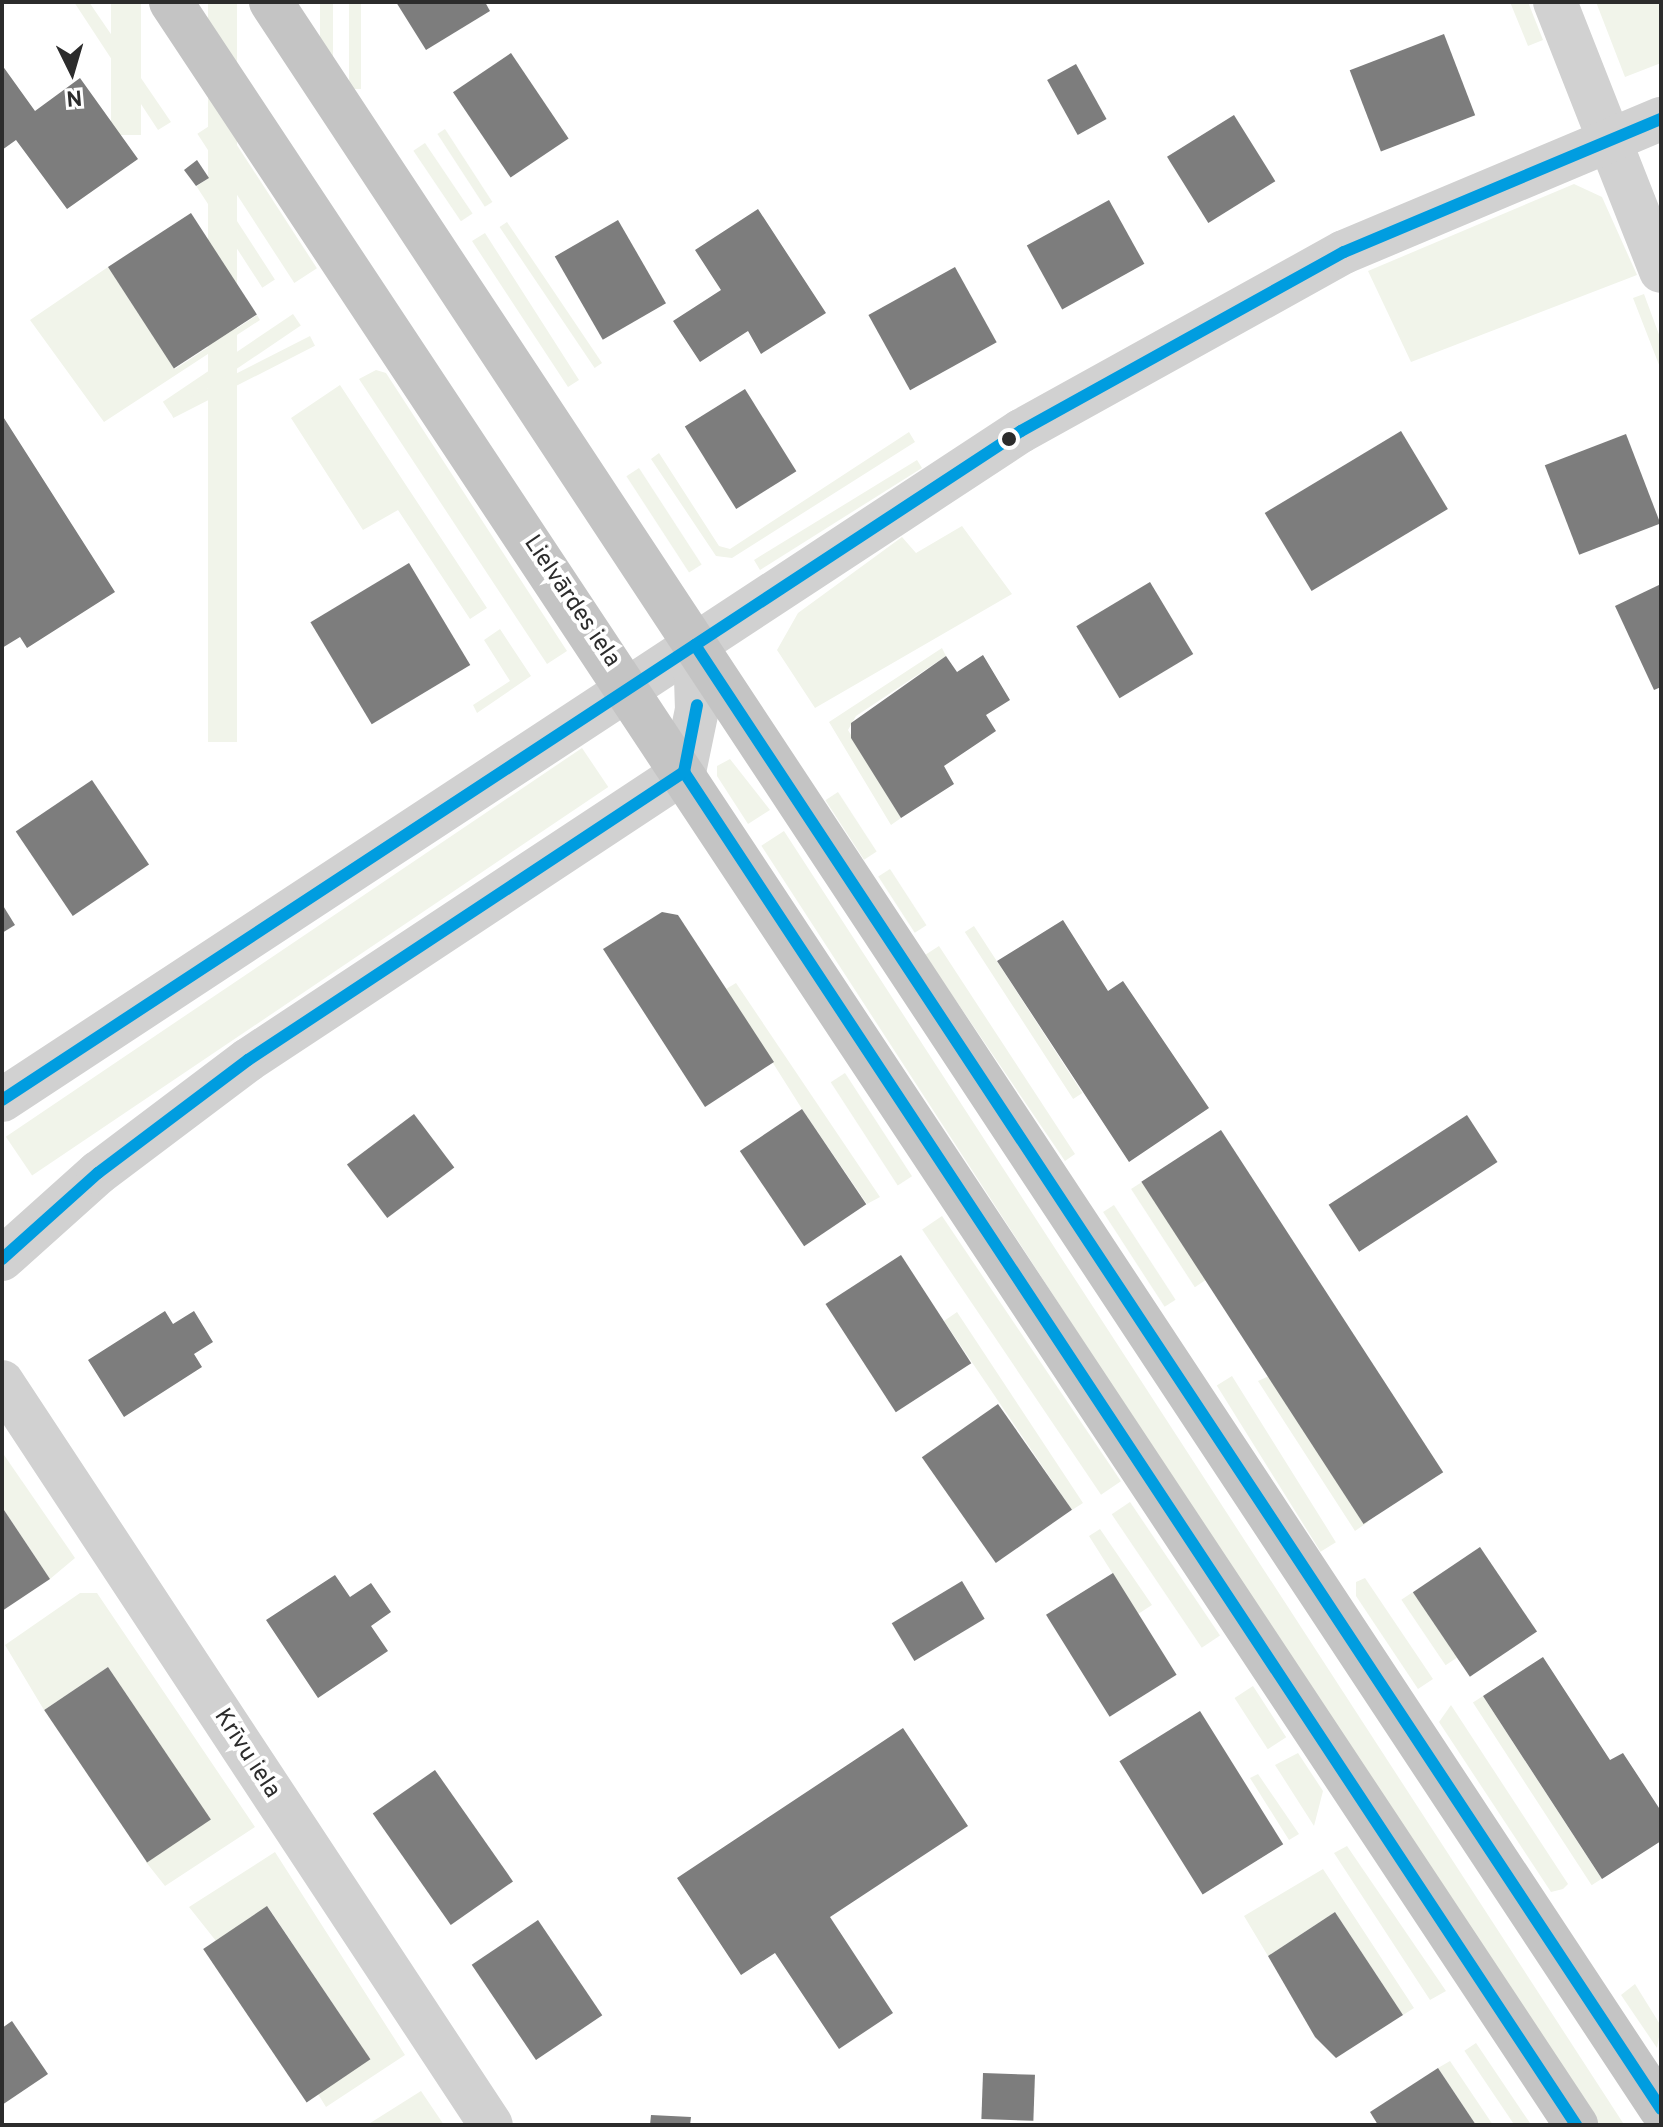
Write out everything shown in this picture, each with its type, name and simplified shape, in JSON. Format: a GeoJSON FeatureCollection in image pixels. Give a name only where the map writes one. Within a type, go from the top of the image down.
{"type":"FeatureCollection","features":[{"type":"Feature","properties":{"kind":"main road","name":"Lielvārdes iela"},"geometry":{"type":"LineString","coordinates":[[171,2],[684,772],[1576,2125]]}},
{"type":"Feature","properties":{"kind":"main road"},"geometry":{"type":"LineString","coordinates":[[271,2],[1661,2109]]}},
{"type":"Feature","properties":{"kind":"street"},"geometry":{"type":"LineString","coordinates":[[1555,2],[1661,271]]}},
{"type":"Feature","properties":{"kind":"street"},"geometry":{"type":"LineString","coordinates":[[2,1100],[1021,431],[1156,353],[1421,216],[1661,119]]}},
{"type":"Feature","properties":{"kind":"street"},"geometry":{"type":"LineString","coordinates":[[2,1259],[98,1173],[248,1060],[684,772],[697,710],[695,645]]}},
{"type":"Feature","properties":{"kind":"street","name":"Krīvu iela"},"geometry":{"type":"LineString","coordinates":[[2,1382],[491,2125]]}},
{"type":"Feature","properties":{"kind":"shaded area"},"geometry":{"type":"Polygon","coordinates":[[[74,2],[89,2],[171,122],[158,130],[74,2]]]}},
{"type":"Feature","properties":{"kind":"shaded area"},"geometry":{"type":"Polygon","coordinates":[[[111,2],[141,2],[141,135],[111,135],[111,2]]]}},
{"type":"Feature","properties":{"kind":"shaded area"},"geometry":{"type":"Polygon","coordinates":[[[208,2],[237,2],[237,742],[208,742],[208,2]]]}},
{"type":"Feature","properties":{"kind":"shaded area"},"geometry":{"type":"Polygon","coordinates":[[[320,2],[333,2],[333,105],[320,105],[320,2]]]}},
{"type":"Feature","properties":{"kind":"shaded area"},"geometry":{"type":"Polygon","coordinates":[[[349,2],[361,2],[361,89],[349,89],[349,2]]]}},
{"type":"Feature","properties":{"kind":"shaded area"},"geometry":{"type":"Polygon","coordinates":[[[1510,2],[1528,2],[1543,40],[1528,46],[1510,2]]]}},
{"type":"Feature","properties":{"kind":"shaded area"},"geometry":{"type":"Polygon","coordinates":[[[1596,2],[1661,2],[1661,63],[1625,77],[1596,2]]]}},
{"type":"Feature","properties":{"kind":"shaded area"},"geometry":{"type":"Polygon","coordinates":[[[220,119],[317,268],[294,283],[197,134],[220,119]]]}},
{"type":"Feature","properties":{"kind":"shaded area"},"geometry":{"type":"Polygon","coordinates":[[[445,129],[492,202],[485,207],[437,134],[445,129]]]}},
{"type":"Feature","properties":{"kind":"shaded area"},"geometry":{"type":"Polygon","coordinates":[[[425,143],[473,213],[461,221],[413,151],[425,143]]]}},
{"type":"Feature","properties":{"kind":"shaded area"},"geometry":{"type":"Polygon","coordinates":[[[209,178],[275,279],[262,288],[196,186],[209,178]]]}},
{"type":"Feature","properties":{"kind":"shaded area"},"geometry":{"type":"Polygon","coordinates":[[[1574,184],[1602,197],[1637,275],[1411,362],[1368,271],[1574,184]]]}},
{"type":"Feature","properties":{"kind":"shaded area"},"geometry":{"type":"Polygon","coordinates":[[[507,222],[602,363],[595,368],[500,227],[507,222]]]}},
{"type":"Feature","properties":{"kind":"shaded area"},"geometry":{"type":"Polygon","coordinates":[[[485,233],[579,380],[568,387],[472,241],[485,233]]]}},
{"type":"Feature","properties":{"kind":"shaded area"},"geometry":{"type":"Polygon","coordinates":[[[108,267],[175,369],[257,315],[260,320],[104,422],[30,320],[108,267]]]}},
{"type":"Feature","properties":{"kind":"shaded area"},"geometry":{"type":"Polygon","coordinates":[[[1644,294],[1661,340],[1661,370],[1633,298],[1644,294]]]}},
{"type":"Feature","properties":{"kind":"shaded area"},"geometry":{"type":"Polygon","coordinates":[[[293,314],[301,326],[171,413],[163,402],[293,314]]]}},
{"type":"Feature","properties":{"kind":"shaded area"},"geometry":{"type":"Polygon","coordinates":[[[310,336],[315,346],[173,418],[168,408],[310,336]]]}},
{"type":"Feature","properties":{"kind":"shaded area"},"geometry":{"type":"Polygon","coordinates":[[[376,370],[386,373],[567,651],[547,664],[359,379],[376,370]]]}},
{"type":"Feature","properties":{"kind":"shaded area"},"geometry":{"type":"Polygon","coordinates":[[[340,385],[487,608],[470,619],[398,510],[363,530],[291,418],[340,385]]]}},
{"type":"Feature","properties":{"kind":"shaded area"},"geometry":{"type":"Polygon","coordinates":[[[909,432],[915,442],[732,558],[716,556],[651,459],[659,453],[719,546],[730,549],[909,432]]]}},
{"type":"Feature","properties":{"kind":"shaded area"},"geometry":{"type":"Polygon","coordinates":[[[917,460],[922,468],[760,570],[754,560],[917,460]]]}},
{"type":"Feature","properties":{"kind":"shaded area"},"geometry":{"type":"Polygon","coordinates":[[[639,468],[702,564],[689,573],[626,476],[639,468]]]}},
{"type":"Feature","properties":{"kind":"shaded area"},"geometry":{"type":"Polygon","coordinates":[[[962,526],[1012,594],[815,708],[777,650],[798,613],[902,537],[916,553],[962,526]]]}},
{"type":"Feature","properties":{"kind":"shaded area"},"geometry":{"type":"Polygon","coordinates":[[[500,629],[531,676],[477,713],[473,705],[510,681],[484,640],[500,629]]]}},
{"type":"Feature","properties":{"kind":"shaded area"},"geometry":{"type":"Polygon","coordinates":[[[942,648],[946,656],[856,716],[848,730],[901,818],[891,825],[829,722],[942,648]]]}},
{"type":"Feature","properties":{"kind":"shaded area"},"geometry":{"type":"Polygon","coordinates":[[[582,748],[608,787],[32,1176],[6,1137],[582,748]]]}},
{"type":"Feature","properties":{"kind":"shaded area"},"geometry":{"type":"Polygon","coordinates":[[[730,759],[770,810],[748,824],[717,776],[717,766],[730,759]]]}},
{"type":"Feature","properties":{"kind":"shaded area"},"geometry":{"type":"Polygon","coordinates":[[[838,792],[877,852],[864,860],[825,800],[838,792]]]}},
{"type":"Feature","properties":{"kind":"shaded area"},"geometry":{"type":"Polygon","coordinates":[[[784,831],[1624,2125],[1592,2125],[761,846],[784,831]]]}},
{"type":"Feature","properties":{"kind":"shaded area"},"geometry":{"type":"Polygon","coordinates":[[[890,869],[926,925],[915,933],[878,877],[890,869]]]}},
{"type":"Feature","properties":{"kind":"shaded area"},"geometry":{"type":"Polygon","coordinates":[[[974,926],[1082,1093],[1073,1099],[965,932],[974,926]]]}},
{"type":"Feature","properties":{"kind":"shaded area"},"geometry":{"type":"Polygon","coordinates":[[[939,946],[1075,1154],[1065,1161],[925,955],[939,946]]]}},
{"type":"Feature","properties":{"kind":"shaded area"},"geometry":{"type":"Polygon","coordinates":[[[736,983],[880,1197],[867,1204],[802,1109],[726,989],[736,983]]]}},
{"type":"Feature","properties":{"kind":"shaded area"},"geometry":{"type":"Polygon","coordinates":[[[845,1073],[912,1176],[898,1185],[831,1082],[845,1073]]]}},
{"type":"Feature","properties":{"kind":"shaded area"},"geometry":{"type":"Polygon","coordinates":[[[1142,1182],[1206,1280],[1195,1287],[1131,1189],[1142,1182]]]}},
{"type":"Feature","properties":{"kind":"shaded area"},"geometry":{"type":"Polygon","coordinates":[[[1114,1205],[1176,1300],[1165,1307],[1103,1212],[1114,1205]]]}},
{"type":"Feature","properties":{"kind":"shaded area"},"geometry":{"type":"Polygon","coordinates":[[[942,1216],[1121,1481],[1101,1495],[922,1229],[942,1216]]]}},
{"type":"Feature","properties":{"kind":"shaded area"},"geometry":{"type":"Polygon","coordinates":[[[957,1312],[1083,1503],[1072,1510],[944,1321],[957,1312]]]}},
{"type":"Feature","properties":{"kind":"shaded area"},"geometry":{"type":"Polygon","coordinates":[[[1232,1376],[1336,1542],[1321,1552],[1217,1386],[1232,1376]]]}},
{"type":"Feature","properties":{"kind":"shaded area"},"geometry":{"type":"Polygon","coordinates":[[[1269,1376],[1368,1522],[1355,1531],[1258,1381],[1269,1376]]]}},
{"type":"Feature","properties":{"kind":"shaded area"},"geometry":{"type":"Polygon","coordinates":[[[2,1452],[75,1558],[50,1579],[2,1507],[2,1452]]]}},
{"type":"Feature","properties":{"kind":"shaded area"},"geometry":{"type":"Polygon","coordinates":[[[1130,1502],[1220,1635],[1202,1648],[1112,1514],[1130,1502]]]}},
{"type":"Feature","properties":{"kind":"shaded area"},"geometry":{"type":"Polygon","coordinates":[[[1100,1529],[1152,1605],[1138,1614],[1089,1536],[1100,1529]]]}},
{"type":"Feature","properties":{"kind":"shaded area"},"geometry":{"type":"Polygon","coordinates":[[[1365,1578],[1433,1679],[1418,1689],[1356,1596],[1356,1582],[1365,1578]]]}},
{"type":"Feature","properties":{"kind":"shaded area"},"geometry":{"type":"Polygon","coordinates":[[[1413,1592],[1457,1657],[1446,1665],[1401,1600],[1413,1592]]]}},
{"type":"Feature","properties":{"kind":"shaded area"},"geometry":{"type":"Polygon","coordinates":[[[80,1593],[97,1593],[255,1827],[165,1886],[146,1862],[210,1819],[108,1667],[44,1710],[5,1645],[80,1593]]]}},
{"type":"Feature","properties":{"kind":"shaded area"},"geometry":{"type":"Polygon","coordinates":[[[1253,1686],[1286,1737],[1268,1749],[1235,1698],[1253,1686]]]}},
{"type":"Feature","properties":{"kind":"shaded area"},"geometry":{"type":"Polygon","coordinates":[[[1483,1696],[1602,1879],[1592,1885],[1473,1703],[1483,1696]]]}},
{"type":"Feature","properties":{"kind":"shaded area"},"geometry":{"type":"Polygon","coordinates":[[[1451,1705],[1568,1884],[1563,1889],[1551,1892],[1439,1722],[1451,1705]]]}},
{"type":"Feature","properties":{"kind":"shaded area"},"geometry":{"type":"Polygon","coordinates":[[[1298,1753],[1323,1791],[1314,1826],[1275,1765],[1298,1753]]]}},
{"type":"Feature","properties":{"kind":"shaded area"},"geometry":{"type":"Polygon","coordinates":[[[1258,1774],[1299,1834],[1289,1840],[1250,1778],[1258,1774]]]}},
{"type":"Feature","properties":{"kind":"shaded area"},"geometry":{"type":"Polygon","coordinates":[[[1347,1846],[1446,1991],[1430,2000],[1334,1853],[1347,1846]]]}},
{"type":"Feature","properties":{"kind":"shaded area"},"geometry":{"type":"Polygon","coordinates":[[[275,1852],[405,2055],[326,2107],[318,2094],[370,2059],[268,1907],[216,1941],[189,1907],[275,1852]]]}},
{"type":"Feature","properties":{"kind":"shaded area"},"geometry":{"type":"Polygon","coordinates":[[[1323,1869],[1414,2008],[1403,2015],[1335,1912],[1268,1956],[1244,1916],[1323,1869]]]}},
{"type":"Feature","properties":{"kind":"shaded area"},"geometry":{"type":"Polygon","coordinates":[[[1635,1984],[1661,2026],[1657,2048],[1621,1995],[1635,1984]]]}},
{"type":"Feature","properties":{"kind":"shaded area"},"geometry":{"type":"Polygon","coordinates":[[[1476,2043],[1531,2125],[1514,2125],[1464,2051],[1476,2043]]]}},
{"type":"Feature","properties":{"kind":"shaded area"},"geometry":{"type":"Polygon","coordinates":[[[1450,2061],[1493,2125],[1476,2125],[1438,2068],[1450,2061]]]}},
{"type":"Feature","properties":{"kind":"shaded area"},"geometry":{"type":"Polygon","coordinates":[[[421,2091],[444,2125],[367,2125],[421,2091]]]}},
{"type":"Feature","properties":{"kind":"building"},"geometry":{"type":"Polygon","coordinates":[[[396,2],[485,2],[490,11],[426,50],[396,2]]]}},
{"type":"Feature","properties":{"kind":"building"},"geometry":{"type":"Polygon","coordinates":[[[1444,34],[1475,115],[1381,151],[1350,70],[1444,34]]]}},
{"type":"Feature","properties":{"kind":"building"},"geometry":{"type":"Polygon","coordinates":[[[511,53],[569,138],[511,178],[453,92],[511,53]]]}},
{"type":"Feature","properties":{"kind":"building"},"geometry":{"type":"Polygon","coordinates":[[[1076,64],[1107,119],[1078,135],[1047,80],[1076,64]]]}},
{"type":"Feature","properties":{"kind":"building"},"geometry":{"type":"Polygon","coordinates":[[[2,65],[35,111],[80,78],[138,159],[67,209],[16,140],[2,150],[2,65]]]}},
{"type":"Feature","properties":{"kind":"building"},"geometry":{"type":"Polygon","coordinates":[[[1234,115],[1275,181],[1208,223],[1167,157],[1234,115]]]}},
{"type":"Feature","properties":{"kind":"building"},"geometry":{"type":"Polygon","coordinates":[[[197,160],[209,178],[196,186],[184,170],[197,160]]]}},
{"type":"Feature","properties":{"kind":"building"},"geometry":{"type":"Polygon","coordinates":[[[1109,200],[1144,264],[1062,309],[1027,246],[1109,200]]]}},
{"type":"Feature","properties":{"kind":"building"},"geometry":{"type":"Polygon","coordinates":[[[758,209],[826,313],[761,354],[748,331],[700,362],[673,321],[721,290],[695,250],[758,209]]]}},
{"type":"Feature","properties":{"kind":"building"},"geometry":{"type":"Polygon","coordinates":[[[191,213],[257,314],[174,368],[108,267],[191,213]]]}},
{"type":"Feature","properties":{"kind":"building"},"geometry":{"type":"Polygon","coordinates":[[[618,220],[666,303],[603,340],[555,256],[618,220]]]}},
{"type":"Feature","properties":{"kind":"building"},"geometry":{"type":"Polygon","coordinates":[[[955,267],[997,342],[910,390],[868,315],[955,267]]]}},
{"type":"Feature","properties":{"kind":"building"},"geometry":{"type":"Polygon","coordinates":[[[745,389],[796,471],[736,509],[685,427],[745,389]]]}},
{"type":"Feature","properties":{"kind":"building"},"geometry":{"type":"Polygon","coordinates":[[[2,415],[115,592],[27,648],[20,637],[2,648],[2,415]]]}},
{"type":"Feature","properties":{"kind":"building"},"geometry":{"type":"Polygon","coordinates":[[[1401,431],[1448,509],[1312,591],[1265,513],[1401,431]]]}},
{"type":"Feature","properties":{"kind":"building"},"geometry":{"type":"Polygon","coordinates":[[[1626,434],[1660,524],[1579,555],[1545,465],[1626,434]]]}},
{"type":"Feature","properties":{"kind":"building"},"geometry":{"type":"Polygon","coordinates":[[[409,563],[470,665],[372,724],[310,622],[409,563]]]}},
{"type":"Feature","properties":{"kind":"building"},"geometry":{"type":"Polygon","coordinates":[[[1150,582],[1193,654],[1120,698],[1076,626],[1150,582]]]}},
{"type":"Feature","properties":{"kind":"building"},"geometry":{"type":"Polygon","coordinates":[[[1661,584],[1661,687],[1654,690],[1615,606],[1661,584]]]}},
{"type":"Feature","properties":{"kind":"building"},"geometry":{"type":"Polygon","coordinates":[[[983,655],[1010,700],[986,715],[996,731],[944,766],[954,784],[901,818],[851,738],[851,723],[946,656],[957,672],[983,655]]]}},
{"type":"Feature","properties":{"kind":"building"},"geometry":{"type":"Polygon","coordinates":[[[92,780],[149,865],[73,916],[16,831],[92,780]]]}},
{"type":"Feature","properties":{"kind":"building"},"geometry":{"type":"Polygon","coordinates":[[[2,904],[15,925],[2,933],[2,904]]]}},
{"type":"Feature","properties":{"kind":"building"},"geometry":{"type":"Polygon","coordinates":[[[662,912],[678,915],[774,1062],[705,1107],[603,949],[662,912]]]}},
{"type":"Feature","properties":{"kind":"building"},"geometry":{"type":"Polygon","coordinates":[[[1063,920],[1108,991],[1123,981],[1209,1108],[1129,1162],[997,961],[1063,920]]]}},
{"type":"Feature","properties":{"kind":"building"},"geometry":{"type":"Polygon","coordinates":[[[802,1109],[866,1204],[804,1246],[740,1151],[802,1109]]]}},
{"type":"Feature","properties":{"kind":"building"},"geometry":{"type":"Polygon","coordinates":[[[414,1114],[454,1168],[387,1218],[347,1165],[414,1114]]]}},
{"type":"Feature","properties":{"kind":"building"},"geometry":{"type":"Polygon","coordinates":[[[1467,1115],[1497,1162],[1359,1252],[1329,1205],[1467,1115]]]}},
{"type":"Feature","properties":{"kind":"building"},"geometry":{"type":"Polygon","coordinates":[[[1221,1130],[1443,1472],[1364,1524],[1141,1182],[1221,1130]]]}},
{"type":"Feature","properties":{"kind":"building"},"geometry":{"type":"Polygon","coordinates":[[[901,1255],[971,1363],[896,1412],[826,1304],[901,1255]]]}},
{"type":"Feature","properties":{"kind":"building"},"geometry":{"type":"Polygon","coordinates":[[[165,1311],[173,1324],[194,1311],[213,1342],[194,1354],[202,1367],[124,1417],[88,1360],[165,1311]]]}},
{"type":"Feature","properties":{"kind":"building"},"geometry":{"type":"Polygon","coordinates":[[[998,1404],[1072,1510],[996,1563],[922,1457],[998,1404]]]}},
{"type":"Feature","properties":{"kind":"building"},"geometry":{"type":"Polygon","coordinates":[[[2,1507],[50,1579],[2,1611],[2,1507]]]}},
{"type":"Feature","properties":{"kind":"building"},"geometry":{"type":"Polygon","coordinates":[[[1480,1547],[1537,1632],[1470,1677],[1413,1592],[1480,1547]]]}},
{"type":"Feature","properties":{"kind":"building"},"geometry":{"type":"Polygon","coordinates":[[[1113,1573],[1177,1675],[1110,1717],[1046,1615],[1113,1573]]]}},
{"type":"Feature","properties":{"kind":"building"},"geometry":{"type":"Polygon","coordinates":[[[335,1575],[350,1597],[371,1583],[391,1612],[371,1626],[388,1651],[318,1698],[266,1620],[335,1575]]]}},
{"type":"Feature","properties":{"kind":"building"},"geometry":{"type":"Polygon","coordinates":[[[962,1581],[985,1619],[914,1661],[892,1623],[962,1581]]]}},
{"type":"Feature","properties":{"kind":"building"},"geometry":{"type":"Polygon","coordinates":[[[1543,1657],[1610,1760],[1623,1753],[1661,1811],[1661,1841],[1602,1879],[1483,1696],[1543,1657]]]}},
{"type":"Feature","properties":{"kind":"building"},"geometry":{"type":"Polygon","coordinates":[[[108,1667],[211,1820],[147,1863],[44,1710],[108,1667]]]}},
{"type":"Feature","properties":{"kind":"building"},"geometry":{"type":"Polygon","coordinates":[[[1200,1711],[1283,1844],[1203,1894],[1119,1761],[1200,1711]]]}},
{"type":"Feature","properties":{"kind":"building"},"geometry":{"type":"Polygon","coordinates":[[[903,1728],[968,1826],[830,1917],[893,2013],[839,2049],[775,1953],[741,1975],[677,1878],[903,1728]]]}},
{"type":"Feature","properties":{"kind":"building"},"geometry":{"type":"Polygon","coordinates":[[[435,1770],[513,1881],[451,1925],[373,1814],[435,1770]]]}},
{"type":"Feature","properties":{"kind":"building"},"geometry":{"type":"Polygon","coordinates":[[[267,1906],[370,2059],[307,2102],[203,1949],[267,1906]]]}},
{"type":"Feature","properties":{"kind":"building"},"geometry":{"type":"Polygon","coordinates":[[[1335,1912],[1403,2015],[1336,2058],[1315,2037],[1268,1956],[1335,1912]]]}},
{"type":"Feature","properties":{"kind":"building"},"geometry":{"type":"Polygon","coordinates":[[[538,1920],[602,2015],[536,2060],[472,1965],[538,1920]]]}},
{"type":"Feature","properties":{"kind":"building"},"geometry":{"type":"Polygon","coordinates":[[[12,2021],[48,2074],[2,2105],[2,2028],[12,2021]]]}},
{"type":"Feature","properties":{"kind":"building"},"geometry":{"type":"Polygon","coordinates":[[[1438,2068],[1476,2125],[1378,2125],[1370,2112],[1438,2068]]]}},
{"type":"Feature","properties":{"kind":"building"},"geometry":{"type":"Polygon","coordinates":[[[983,2073],[1035,2075],[1033,2121],[981,2119],[983,2073]]]}},
{"type":"Feature","properties":{"kind":"building"},"geometry":{"type":"Polygon","coordinates":[[[651,2115],[691,2117],[690,2125],[650,2125],[651,2115]]]}},
{"type":"Feature","properties":{"kind":"transit line"},"geometry":{"type":"LineString","coordinates":[[2,1100],[1021,431],[1344,252],[1661,119]]}},
{"type":"Feature","properties":{"kind":"transit line"},"geometry":{"type":"LineString","coordinates":[[695,645],[1661,2109]]}},
{"type":"Feature","properties":{"kind":"transit line"},"geometry":{"type":"LineString","coordinates":[[2,1259],[98,1173],[248,1060],[684,772],[697,705]]}},
{"type":"Feature","properties":{"kind":"transit line"},"geometry":{"type":"LineString","coordinates":[[684,772],[1576,2125]]}}]}
